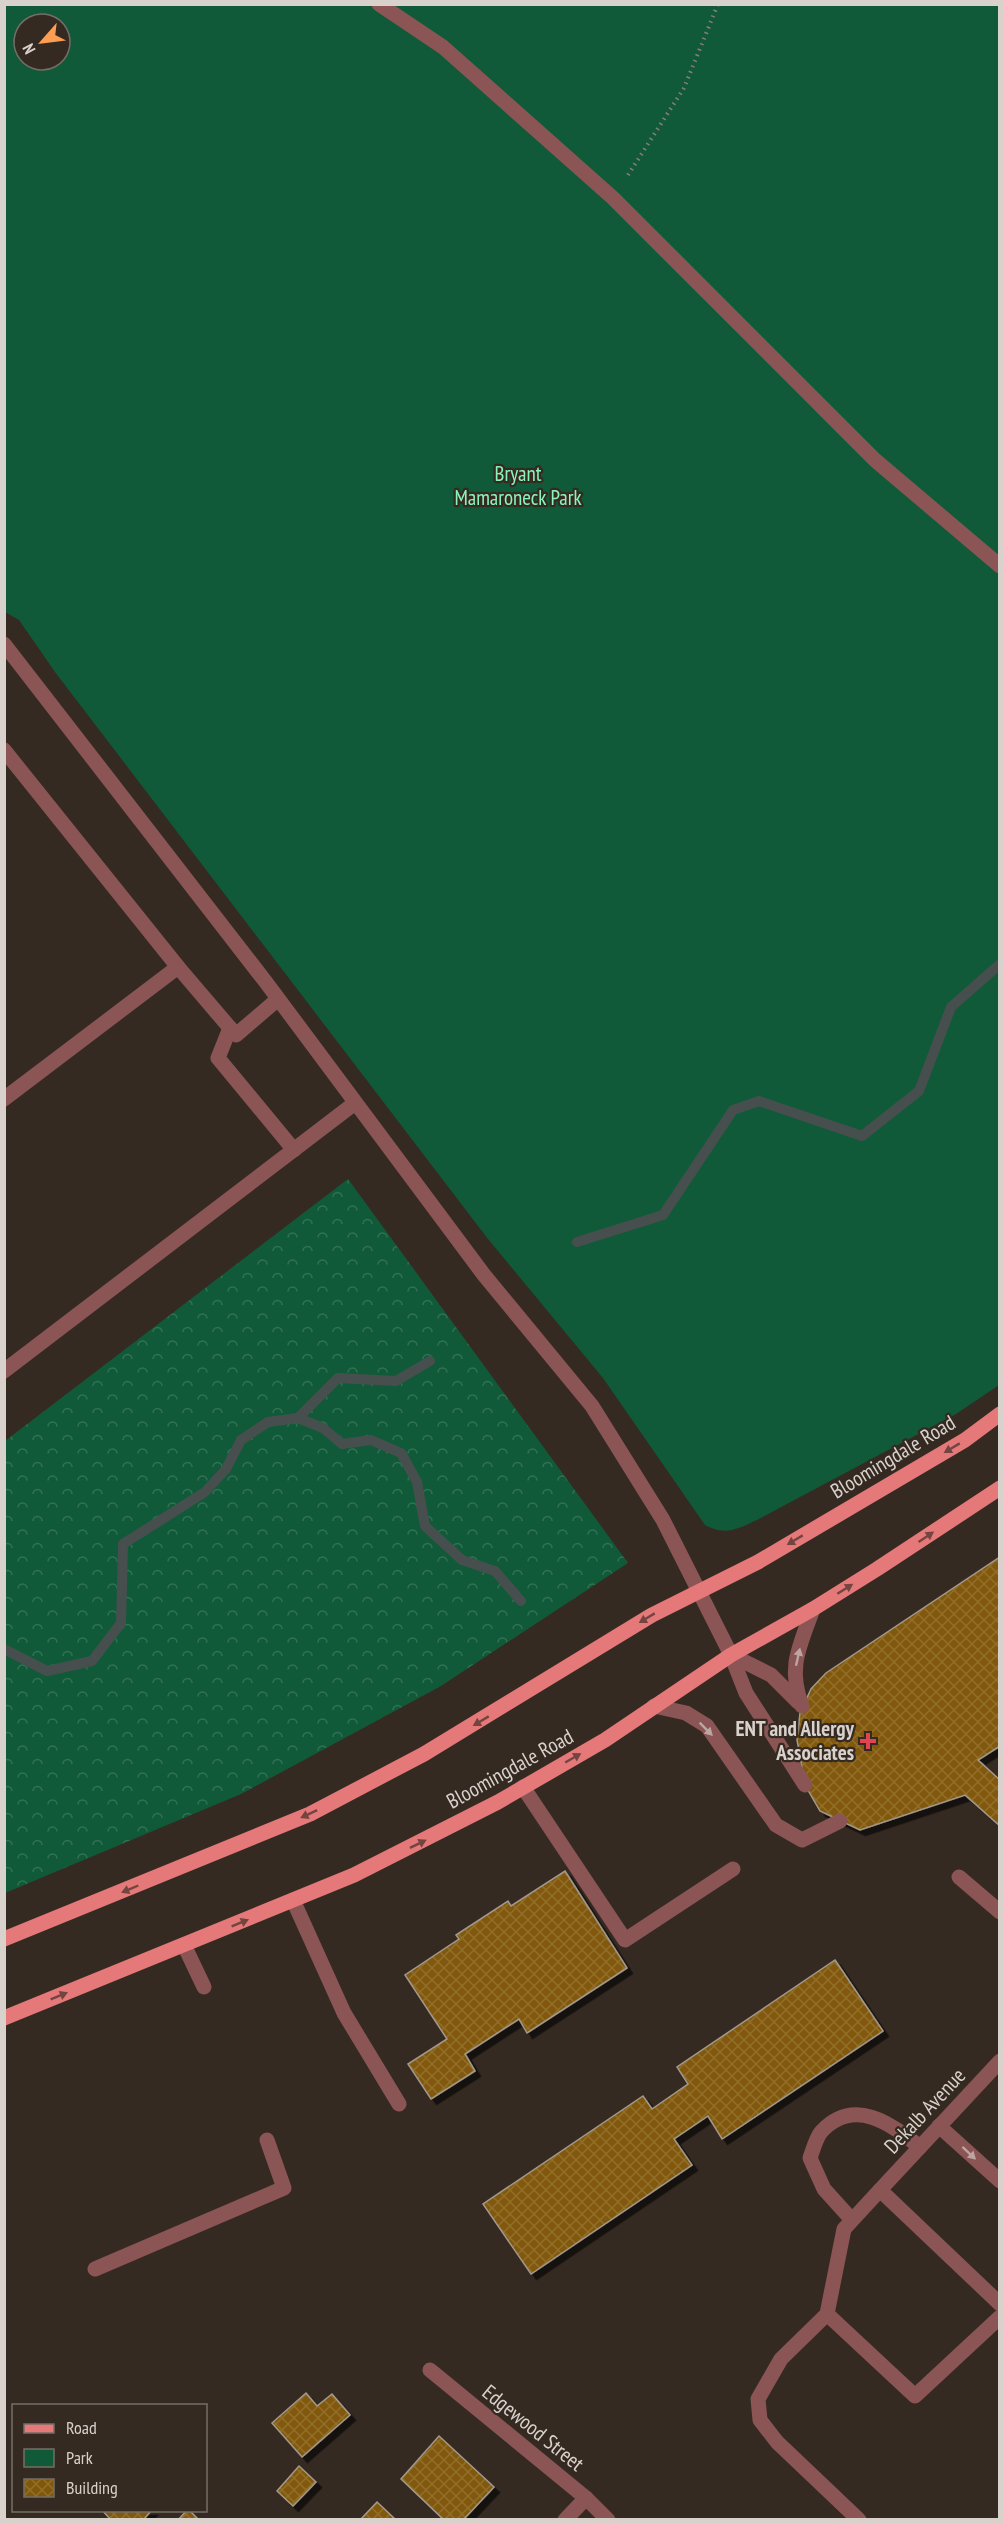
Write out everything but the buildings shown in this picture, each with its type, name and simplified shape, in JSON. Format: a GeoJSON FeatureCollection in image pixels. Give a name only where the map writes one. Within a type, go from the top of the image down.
{"type":"FeatureCollection","features":[{"type":"Feature","properties":{"kind":"main road","name":"Bloomingdale Road"},"geometry":{"type":"LineString","coordinates":[[4,1939],[310,1814],[424,1754],[652,1615],[758,1562],[945,1452],[999,1414]]}},
{"type":"Feature","properties":{"kind":"main road","name":"Bloomingdale Road"},"geometry":{"type":"LineString","coordinates":[[4,2018],[354,1875],[440,1833],[605,1740],[731,1655],[813,1609],[999,1488]]}},
{"type":"Feature","properties":{"kind":"street"},"geometry":{"type":"LineString","coordinates":[[379,4],[443,47],[612,198],[875,460],[999,566]]}},
{"type":"Feature","properties":{"kind":"street"},"geometry":{"type":"LineString","coordinates":[[4,644],[278,999],[484,1275],[591,1406],[663,1520],[731,1655],[746,1693],[805,1785]]}},
{"type":"Feature","properties":{"kind":"street"},"geometry":{"type":"LineString","coordinates":[[4,750],[178,967],[236,1035],[278,999]]}},
{"type":"Feature","properties":{"kind":"street"},"geometry":{"type":"LineString","coordinates":[[4,1099],[178,967]]}},
{"type":"Feature","properties":{"kind":"street"},"geometry":{"type":"LineString","coordinates":[[230,1028],[218,1058],[294,1150]]}},
{"type":"Feature","properties":{"kind":"street"},"geometry":{"type":"LineString","coordinates":[[4,1371],[355,1103]]}},
{"type":"Feature","properties":{"kind":"street"},"geometry":{"type":"LineString","coordinates":[[731,1655],[771,1675],[802,1706],[795,1686],[794,1674],[799,1648],[813,1609]]}},
{"type":"Feature","properties":{"kind":"street"},"geometry":{"type":"LineString","coordinates":[[654,1706],[686,1713],[707,1726],[776,1825],[802,1840],[840,1821]]}},
{"type":"Feature","properties":{"kind":"street"},"geometry":{"type":"LineString","coordinates":[[523,1787],[625,1940],[733,1869]]}},
{"type":"Feature","properties":{"kind":"street"},"geometry":{"type":"LineString","coordinates":[[959,1877],[999,1912]]}},
{"type":"Feature","properties":{"kind":"street"},"geometry":{"type":"LineString","coordinates":[[293,1900],[344,2013],[399,2104]]}},
{"type":"Feature","properties":{"kind":"street"},"geometry":{"type":"LineString","coordinates":[[184,1945],[204,1987]]}},
{"type":"Feature","properties":{"kind":"street","name":"Dekalb Avenue"},"geometry":{"type":"LineString","coordinates":[[827,2314],[844,2229],[998,2066]]}},
{"type":"Feature","properties":{"kind":"street"},"geometry":{"type":"LineString","coordinates":[[852,2220],[824,2189],[810,2158],[820,2132],[844,2115],[872,2116],[896,2128],[920,2147]]}},
{"type":"Feature","properties":{"kind":"street"},"geometry":{"type":"LineString","coordinates":[[939,2126],[999,2181]]}},
{"type":"Feature","properties":{"kind":"street"},"geometry":{"type":"LineString","coordinates":[[95,2269],[285,2188],[267,2140]]}},
{"type":"Feature","properties":{"kind":"street"},"geometry":{"type":"LineString","coordinates":[[880,2190],[999,2304]]}},
{"type":"Feature","properties":{"kind":"street"},"geometry":{"type":"LineString","coordinates":[[859,2520],[777,2442],[760,2420],[758,2399],[781,2359],[827,2314],[915,2396],[999,2317]]}},
{"type":"Feature","properties":{"kind":"street","name":"Edgewood Street"},"geometry":{"type":"LineString","coordinates":[[430,2370],[585,2498],[608,2520]]}},
{"type":"Feature","properties":{"kind":"street"},"geometry":{"type":"LineString","coordinates":[[565,2520],[585,2498]]}},
{"type":"Feature","properties":{"kind":"path"},"geometry":{"type":"LineString","coordinates":[[612,198],[684,88],[718,4]]}},
{"type":"Feature","properties":{"kind":"green space","name":"Bryant Mamaroneck Park"},"geometry":{"type":"Polygon","coordinates":[[[4,5],[999,5],[999,1385],[956,1414],[757,1520],[725,1531],[705,1525],[603,1378],[488,1239],[55,672],[19,620],[5,612],[4,5]]]}},
{"type":"Feature","properties":{"kind":"green space"},"geometry":{"type":"Polygon","coordinates":[[[348,1179],[628,1563],[441,1686],[241,1794],[5,1893],[5,1441],[348,1179]]]}},
{"type":"Feature","properties":{"kind":"waterway"},"geometry":{"type":"LineString","coordinates":[[577,1242],[663,1215],[733,1110],[759,1101],[862,1136],[919,1091],[951,1007],[1000,964]]}},
{"type":"Feature","properties":{"kind":"waterway"},"geometry":{"type":"LineString","coordinates":[[298,1418],[338,1378],[396,1381],[430,1361]]}},
{"type":"Feature","properties":{"kind":"waterway"},"geometry":{"type":"LineString","coordinates":[[4,1649],[47,1671],[92,1661],[121,1623],[123,1544],[205,1492],[226,1469],[241,1440],[268,1422],[298,1418],[323,1428],[342,1444],[371,1440],[401,1453],[417,1482],[425,1526],[462,1560],[495,1571],[521,1601]]}},
{"type":"Feature","properties":{"kind":"place","name":"ENT and Allergy Associates"},"geometry":{"type":"Point","coordinates":[868,1741]}}]}
